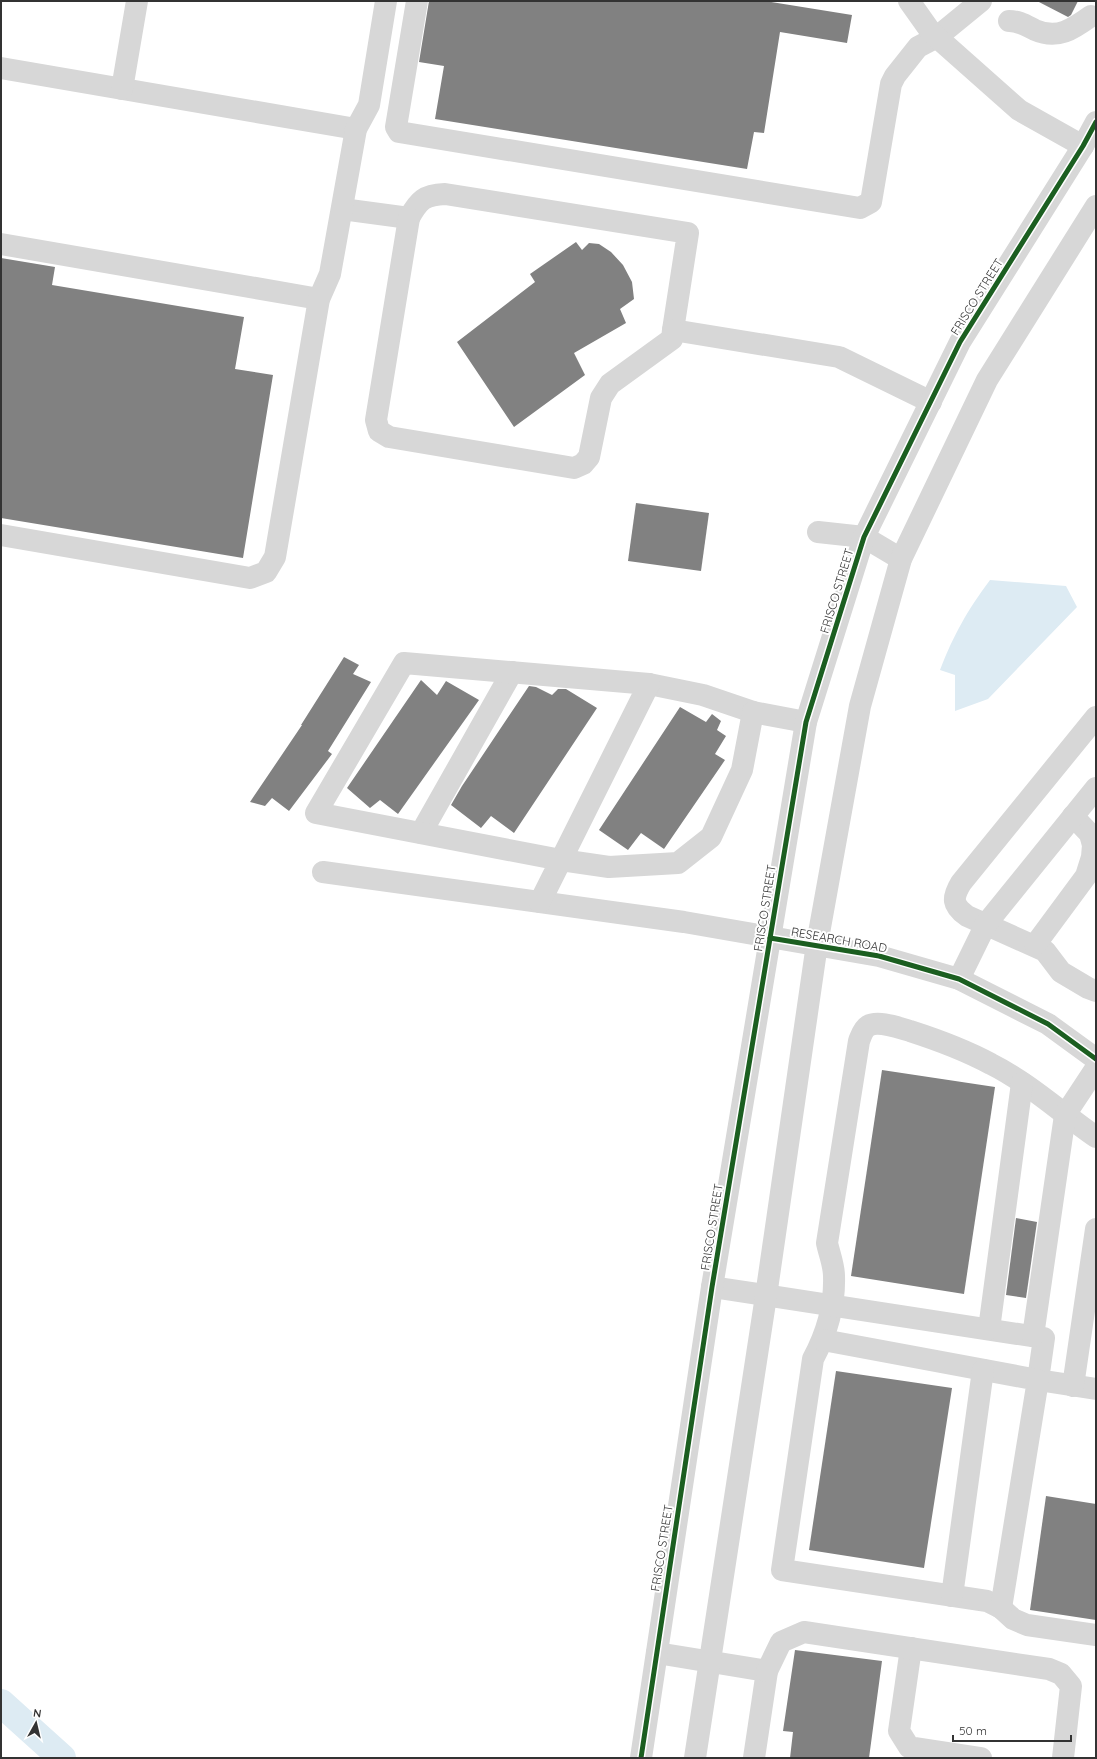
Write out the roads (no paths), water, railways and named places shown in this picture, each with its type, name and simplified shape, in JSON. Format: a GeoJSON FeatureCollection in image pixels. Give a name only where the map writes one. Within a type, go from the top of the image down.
{"type":"FeatureCollection","features":[{"type":"Feature","properties":{"kind":"street"},"geometry":{"type":"LineString","coordinates":[[122,89],[137,1]]}},
{"type":"Feature","properties":{"kind":"street"},"geometry":{"type":"LineString","coordinates":[[1,535],[250,578],[266,572],[275,556],[319,299],[330,274],[356,129],[369,105],[386,1]]}},
{"type":"Feature","properties":{"kind":"street"},"geometry":{"type":"LineString","coordinates":[[417,1],[396,127],[399,132],[860,208],[870,202],[891,84],[894,76],[918,46],[937,37],[981,1]]}},
{"type":"Feature","properties":{"kind":"street"},"geometry":{"type":"LineString","coordinates":[[909,1],[931,32],[1019,110],[1083,146]]}},
{"type":"Feature","properties":{"kind":"street"},"geometry":{"type":"LineString","coordinates":[[1009,21],[1019,21],[1042,33],[1060,34],[1076,28],[1094,11]]}},
{"type":"Feature","properties":{"kind":"street"},"geometry":{"type":"LineString","coordinates":[[1062,49],[1090,27],[1094,11]]}},
{"type":"Feature","properties":{"kind":"street"},"geometry":{"type":"LineString","coordinates":[[1,68],[356,129]]}},
{"type":"Feature","properties":{"kind":"street","name":"FRISCO STREET"},"geometry":{"type":"LineString","coordinates":[[640,1758],[712,1287],[806,722],[864,537],[960,342],[1083,146],[1096,122]]}},
{"type":"Feature","properties":{"kind":"street"},"geometry":{"type":"LineString","coordinates":[[445,194],[688,234],[672,339],[610,384],[601,398],[589,457],[583,464],[574,468],[389,438],[379,430],[376,420],[409,218],[417,204],[430,195],[445,194]]}},
{"type":"Feature","properties":{"kind":"street"},"geometry":{"type":"LineString","coordinates":[[695,1758],[766,1296],[816,944],[860,706],[901,559],[988,380],[1096,206]]}},
{"type":"Feature","properties":{"kind":"street"},"geometry":{"type":"LineString","coordinates":[[342,209],[409,218]]}},
{"type":"Feature","properties":{"kind":"street"},"geometry":{"type":"LineString","coordinates":[[1,244],[319,299]]}},
{"type":"Feature","properties":{"kind":"street"},"geometry":{"type":"LineString","coordinates":[[673,330],[839,357],[930,402]]}},
{"type":"Feature","properties":{"kind":"street"},"geometry":{"type":"LineString","coordinates":[[818,532],[864,537],[901,559]]}},
{"type":"Feature","properties":{"kind":"street"},"geometry":{"type":"LineString","coordinates":[[753,712],[742,770],[711,837],[678,863],[609,867],[561,860],[316,813],[404,663],[649,684],[703,695],[753,712],[806,722]]}},
{"type":"Feature","properties":{"kind":"street"},"geometry":{"type":"LineString","coordinates":[[422,833],[512,672]]}},
{"type":"Feature","properties":{"kind":"street"},"geometry":{"type":"LineString","coordinates":[[540,902],[649,684]]}},
{"type":"Feature","properties":{"kind":"street"},"geometry":{"type":"LineString","coordinates":[[1096,717],[961,882],[955,892],[954,901],[960,911],[967,916],[1035,945],[1045,951],[1061,972],[1096,991]]}},
{"type":"Feature","properties":{"kind":"street"},"geometry":{"type":"LineString","coordinates":[[959,979],[986,924],[1096,788]]}},
{"type":"Feature","properties":{"kind":"street"},"geometry":{"type":"LineString","coordinates":[[1035,945],[1086,876],[1092,857],[1093,845],[1090,834],[1073,816]]}},
{"type":"Feature","properties":{"kind":"street","name":"RESEARCH ROAD"},"geometry":{"type":"LineString","coordinates":[[322,872],[684,922],[879,956],[959,979],[1048,1024],[1096,1059]]}},
{"type":"Feature","properties":{"kind":"street"},"geometry":{"type":"LineString","coordinates":[[1096,1137],[1065,1116],[1022,1083],[992,1064],[944,1042],[891,1025],[875,1024],[868,1026],[863,1031],[859,1041],[827,1243],[834,1275],[832,1306],[828,1327],[813,1359],[782,1570],[987,1601],[1001,1608],[1013,1619],[1027,1625],[1096,1635]]}},
{"type":"Feature","properties":{"kind":"street"},"geometry":{"type":"LineString","coordinates":[[1033,1336],[1065,1116],[1096,1068]]}},
{"type":"Feature","properties":{"kind":"street"},"geometry":{"type":"LineString","coordinates":[[989,1329],[1022,1083]]}},
{"type":"Feature","properties":{"kind":"street"},"geometry":{"type":"LineString","coordinates":[[1073,1386],[1096,1229]]}},
{"type":"Feature","properties":{"kind":"street"},"geometry":{"type":"LineString","coordinates":[[712,1287],[1044,1338],[1001,1608]]}},
{"type":"Feature","properties":{"kind":"street"},"geometry":{"type":"LineString","coordinates":[[823,1340],[1038,1380],[1096,1389]]}},
{"type":"Feature","properties":{"kind":"street"},"geometry":{"type":"LineString","coordinates":[[952,1596],[983,1370]]}},
{"type":"Feature","properties":{"kind":"street"},"geometry":{"type":"LineString","coordinates":[[754,1758],[767,1671],[782,1642],[804,1632],[1048,1669],[1061,1674],[1071,1686],[1063,1758]]}},
{"type":"Feature","properties":{"kind":"street"},"geometry":{"type":"LineString","coordinates":[[911,1648],[899,1731],[909,1747],[981,1758]]}},
{"type":"Feature","properties":{"kind":"street"},"geometry":{"type":"LineString","coordinates":[[656,1653],[709,1663],[767,1671]]}},
{"type":"Feature","properties":{"kind":"waterway"},"geometry":{"type":"LineString","coordinates":[[1,1703],[62,1758]]}}]}
